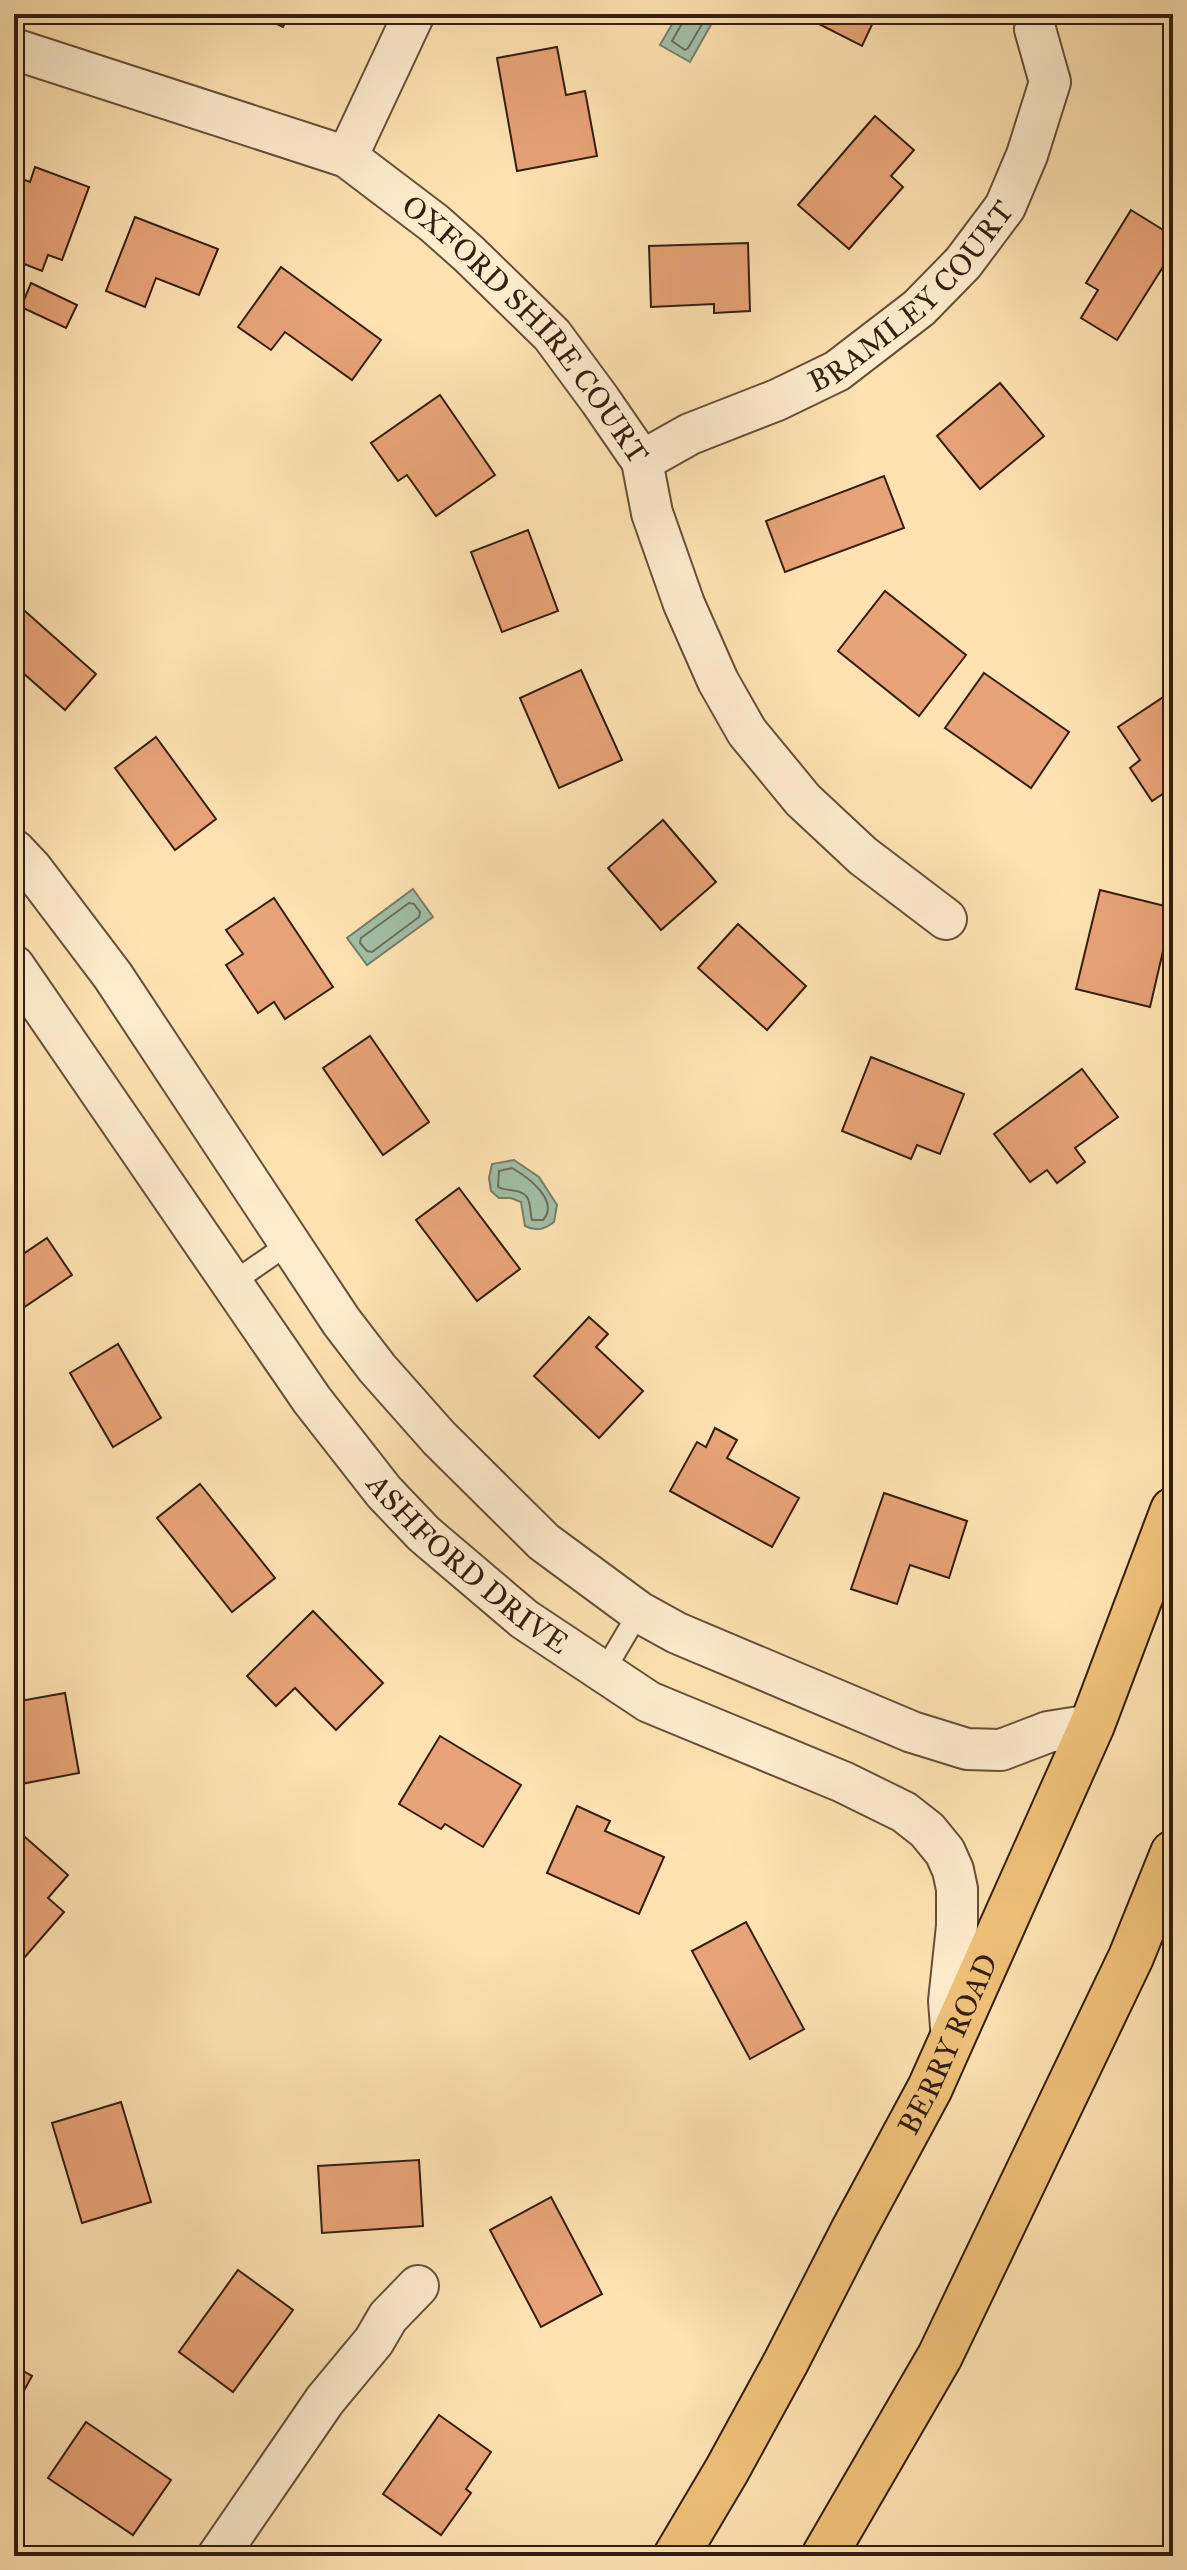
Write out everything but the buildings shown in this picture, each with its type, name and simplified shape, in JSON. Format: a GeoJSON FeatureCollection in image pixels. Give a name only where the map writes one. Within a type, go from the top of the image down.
{"type":"FeatureCollection","features":[{"type":"Feature","properties":{"kind":"highway","name":"BERRY ROAD"},"geometry":{"type":"LineString","coordinates":[[676,2556],[786,2362],[930,2088],[1092,1725],[1173,1510]]}},
{"type":"Feature","properties":{"kind":"highway"},"geometry":{"type":"LineString","coordinates":[[824,2556],[940,2356],[1131,1957],[1173,1853]]}},
{"type":"Feature","properties":{"kind":"street"},"geometry":{"type":"LineString","coordinates":[[347,157],[414,14]]}},
{"type":"Feature","properties":{"kind":"street","name":"BRAMLEY COURT"},"geometry":{"type":"LineString","coordinates":[[642,461],[690,434],[777,400],[837,371],[919,308],[963,263],[1005,207],[1027,155],[1050,82],[1035,29]]}},
{"type":"Feature","properties":{"kind":"street","name":"OXFORD SHIRE COURT"},"geometry":{"type":"LineString","coordinates":[[14,49],[347,157],[434,223],[552,335],[642,461],[652,513],[684,604],[718,681],[747,732],[803,800],[863,856],[946,919]]}},
{"type":"Feature","properties":{"kind":"street","name":"ASHFORD DRIVE"},"geometry":{"type":"LineString","coordinates":[[14,850],[113,976],[341,1321],[377,1368],[439,1438],[544,1542],[639,1612],[677,1633],[912,1732],[967,1749],[1001,1750],[1048,1732],[1092,1725]]}},
{"type":"Feature","properties":{"kind":"street","name":"ASHFORD DRIVE"},"geometry":{"type":"LineString","coordinates":[[14,966],[353,1454],[424,1534],[524,1619],[649,1702],[843,1782],[904,1812],[927,1830],[945,1852],[957,1889],[957,1926],[949,2001],[952,2040]]}},
{"type":"Feature","properties":{"kind":"street"},"geometry":{"type":"LineString","coordinates":[[218,2556],[325,2400],[374,2341],[388,2317],[418,2286]]}},
{"type":"Feature","properties":{"kind":"lane"},"geometry":{"type":"LineString","coordinates":[[232,1283],[290,1243]]}},
{"type":"Feature","properties":{"kind":"lane"},"geometry":{"type":"LineString","coordinates":[[603,1673],[639,1612]]}},
{"type":"Feature","properties":{"kind":"water"},"geometry":{"type":"Polygon","coordinates":[[[678,14],[717,14],[690,62],[660,45],[678,14]]]}},
{"type":"Feature","properties":{"kind":"water"},"geometry":{"type":"Polygon","coordinates":[[[413,889],[433,917],[367,965],[347,938],[413,889]]]}},
{"type":"Feature","properties":{"kind":"water"},"geometry":{"type":"Polygon","coordinates":[[[514,1160],[539,1177],[557,1205],[554,1222],[541,1229],[525,1226],[521,1202],[499,1198],[491,1191],[489,1178],[492,1164],[514,1160]]]}}]}
